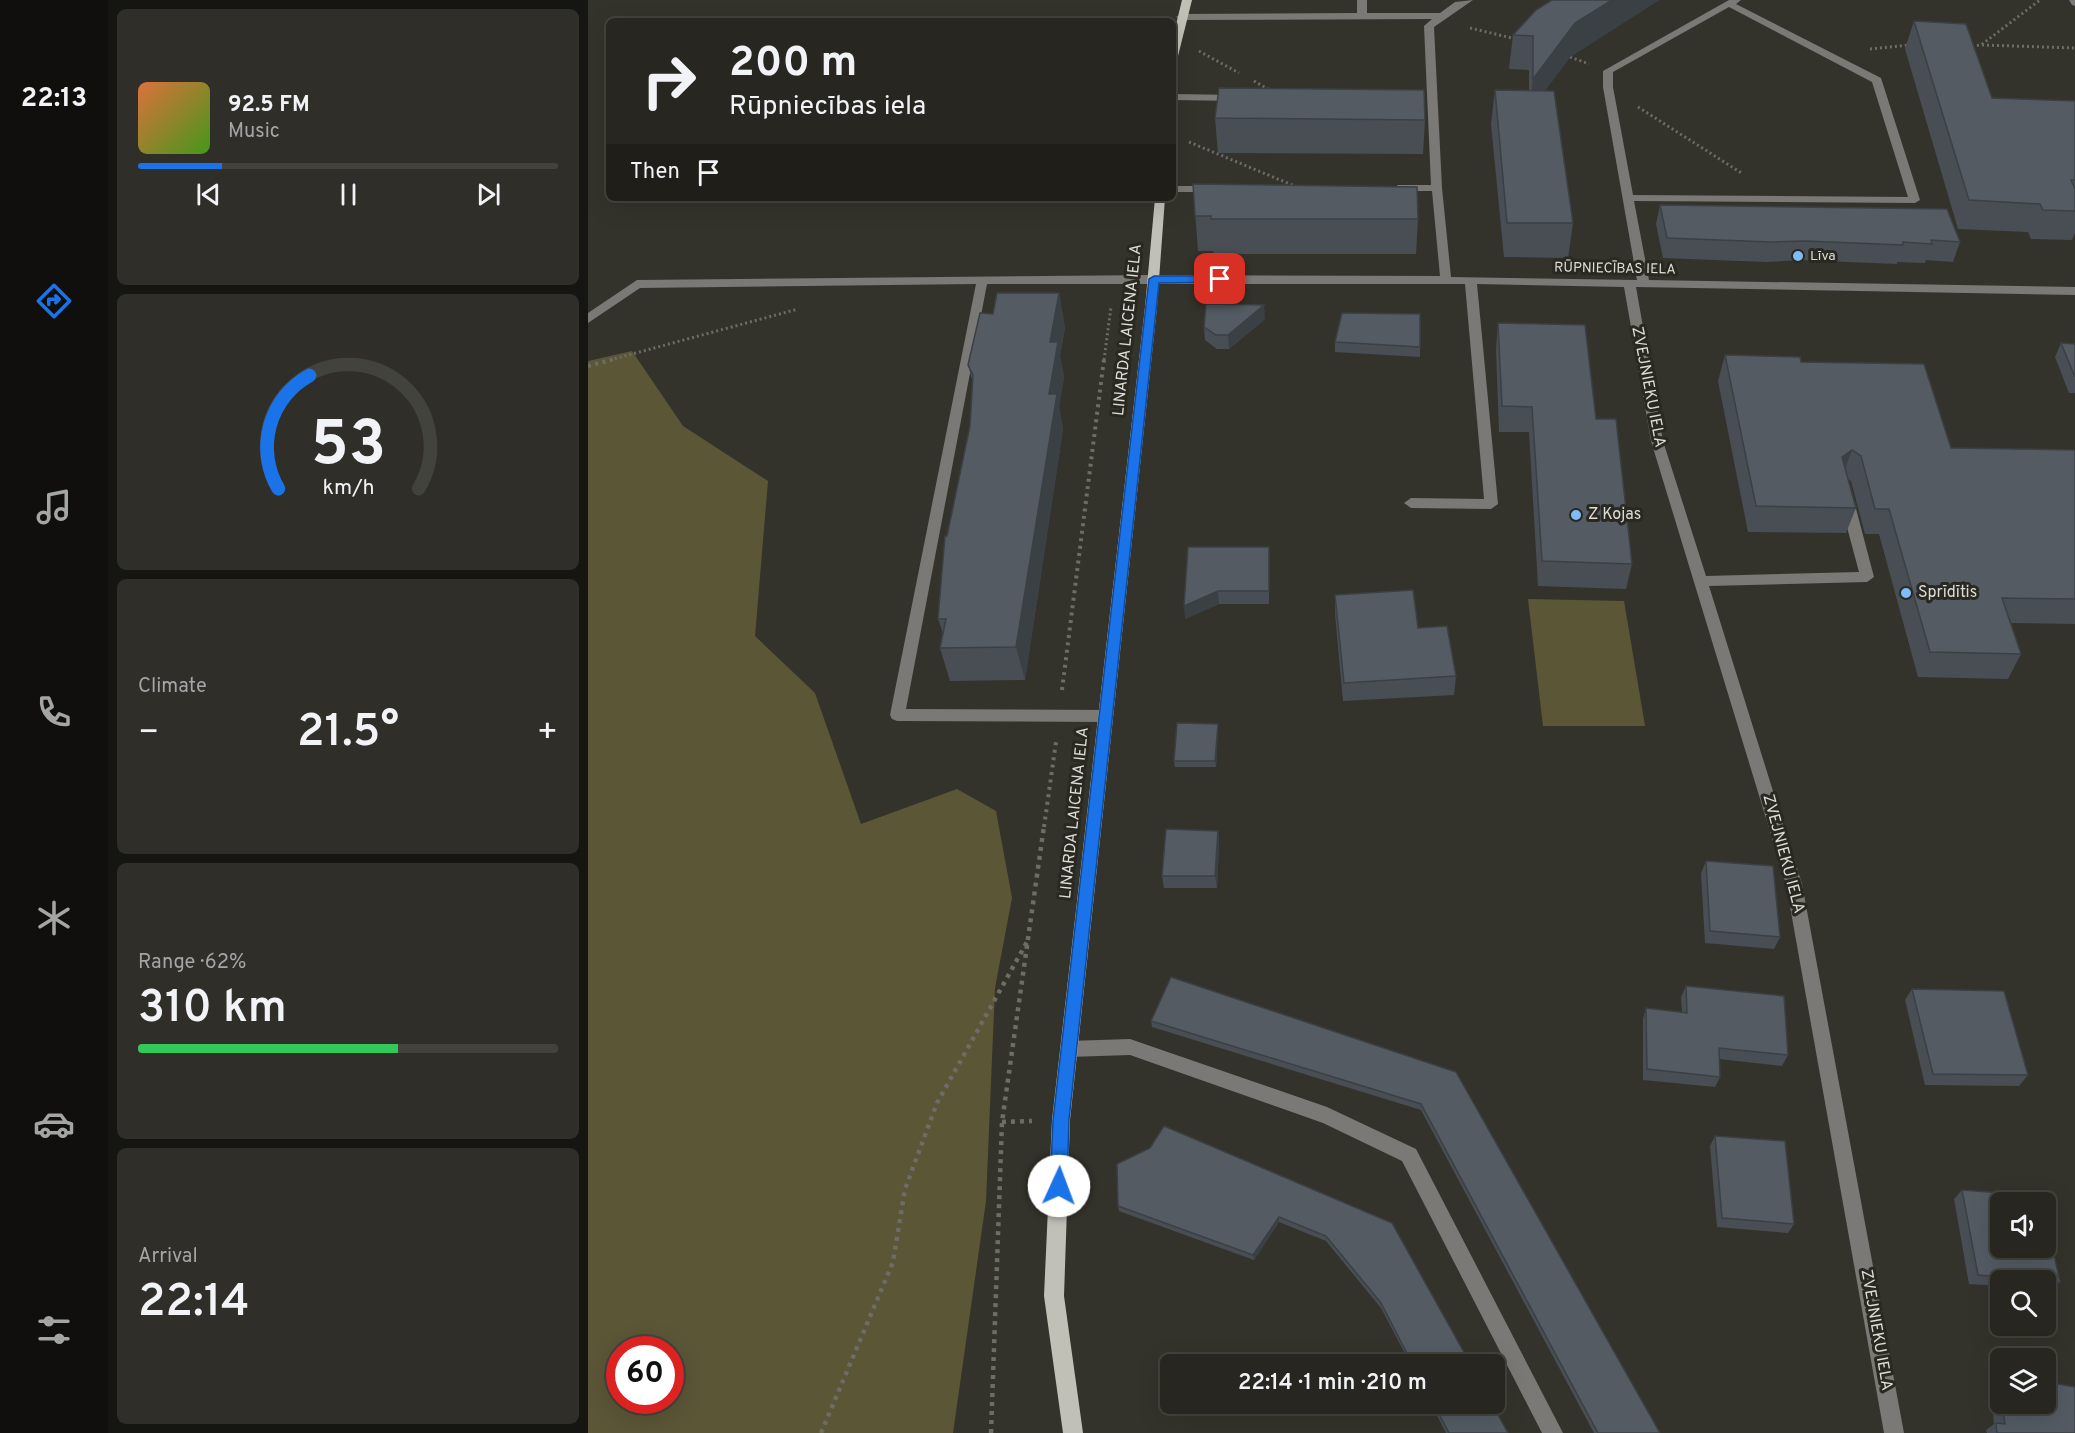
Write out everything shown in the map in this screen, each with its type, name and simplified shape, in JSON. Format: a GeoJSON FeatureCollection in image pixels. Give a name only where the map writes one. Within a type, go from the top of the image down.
{"type":"FeatureCollection","features":[{"type":"Feature","properties":{"kind":"main road"},"geometry":{"type":"LineString","coordinates":[[1176,41],[1187,0]]}},
{"type":"Feature","properties":{"kind":"main road","name":"LINARDA LAICENA IELA"},"geometry":{"type":"LineString","coordinates":[[1073,1433],[1054,1296],[1061,1120],[1154,279],[1160,201]]}},
{"type":"Feature","properties":{"kind":"street"},"geometry":{"type":"LineString","coordinates":[[1446,280],[1427,100],[1429,26],[1458,4],[1468,0]]}},
{"type":"Feature","properties":{"kind":"street"},"geometry":{"type":"LineString","coordinates":[[1350,3],[1362,2],[1362,17]]}},
{"type":"Feature","properties":{"kind":"street"},"geometry":{"type":"LineString","coordinates":[[1608,71],[1733,2],[1821,52],[1877,80],[1915,200],[1629,198]]}},
{"type":"Feature","properties":{"kind":"street"},"geometry":{"type":"LineString","coordinates":[[1181,17],[1440,18]]}},
{"type":"Feature","properties":{"kind":"street","name":"ZVEJNIEKU IELA"},"geometry":{"type":"LineString","coordinates":[[1608,71],[1608,87],[1629,198],[1637,285],[1657,441],[1794,884],[1894,1433]]}},
{"type":"Feature","properties":{"kind":"street"},"geometry":{"type":"LineString","coordinates":[[1176,97],[1250,98]]}},
{"type":"Feature","properties":{"kind":"street"},"geometry":{"type":"LineString","coordinates":[[1390,188],[1437,188]]}},
{"type":"Feature","properties":{"kind":"street"},"geometry":{"type":"LineString","coordinates":[[1176,189],[1221,189]]}},
{"type":"Feature","properties":{"kind":"street","name":"RŪPNIECĪBAS IELA"},"geometry":{"type":"LineString","coordinates":[[588,319],[637,284],[1154,279],[1446,280],[2075,291]]}},
{"type":"Feature","properties":{"kind":"street"},"geometry":{"type":"LineString","coordinates":[[982,281],[897,715],[1106,716]]}},
{"type":"Feature","properties":{"kind":"street"},"geometry":{"type":"LineString","coordinates":[[1411,503],[1491,504],[1471,281]]}},
{"type":"Feature","properties":{"kind":"street"},"geometry":{"type":"LineString","coordinates":[[1700,581],[1868,577],[1842,482]]}},
{"type":"Feature","properties":{"kind":"street"},"geometry":{"type":"LineString","coordinates":[[1069,1049],[1131,1047],[1327,1116],[1409,1155],[1553,1433]]}},
{"type":"Feature","properties":{"kind":"path"},"geometry":{"type":"LineString","coordinates":[[1981,45],[2040,0]]}},
{"type":"Feature","properties":{"kind":"path"},"geometry":{"type":"LineString","coordinates":[[1440,18],[1522,41]]}},
{"type":"Feature","properties":{"kind":"path"},"geometry":{"type":"LineString","coordinates":[[1821,52],[1918,45]]}},
{"type":"Feature","properties":{"kind":"path"},"geometry":{"type":"LineString","coordinates":[[1971,46],[2075,48]]}},
{"type":"Feature","properties":{"kind":"path"},"geometry":{"type":"LineString","coordinates":[[1608,71],[1630,103],[1782,199]]}},
{"type":"Feature","properties":{"kind":"path"},"geometry":{"type":"LineString","coordinates":[[1189,142],[1301,188]]}},
{"type":"Feature","properties":{"kind":"path"},"geometry":{"type":"LineString","coordinates":[[1061,695],[1111,307]]}},
{"type":"Feature","properties":{"kind":"path"},"geometry":{"type":"LineString","coordinates":[[588,366],[802,308]]}},
{"type":"Feature","properties":{"kind":"path"},"geometry":{"type":"LineString","coordinates":[[991,1433],[1002,1122],[1056,736]]}},
{"type":"Feature","properties":{"kind":"path"},"geometry":{"type":"LineString","coordinates":[[821,1433],[893,1262],[905,1189],[937,1103],[1029,939]]}},
{"type":"Feature","properties":{"kind":"path"},"geometry":{"type":"LineString","coordinates":[[1002,1122],[1041,1121]]}},
{"type":"Feature","properties":{"kind":"shaded area"},"geometry":{"type":"Polygon","coordinates":[[[632,351],[683,426],[768,481],[755,636],[815,693],[861,824],[957,789],[996,811],[1012,898],[995,988],[986,1201],[953,1433],[588,1433],[588,361],[632,351]]]}},
{"type":"Feature","properties":{"kind":"shaded area"},"geometry":{"type":"Polygon","coordinates":[[[1528,599],[1624,601],[1645,726],[1543,726],[1528,599]]]}},
{"type":"Feature","properties":{"kind":"building"},"geometry":{"type":"Polygon","coordinates":[[[1552,0],[1612,0],[1575,23],[1533,79],[1533,36],[1513,35],[1536,10],[1552,0]]]}},
{"type":"Feature","properties":{"kind":"building"},"geometry":{"type":"Polygon","coordinates":[[[1914,21],[1966,24],[1992,98],[2075,101],[2075,180],[2071,180],[2075,189],[2075,211],[2043,210],[2040,204],[1969,200],[1914,21]]]}},
{"type":"Feature","properties":{"kind":"building"},"geometry":{"type":"Polygon","coordinates":[[[1219,88],[1424,90],[1425,120],[1215,118],[1219,88]]]}},
{"type":"Feature","properties":{"kind":"building"},"geometry":{"type":"Polygon","coordinates":[[[1495,90],[1554,91],[1573,223],[1507,223],[1495,90]]]}},
{"type":"Feature","properties":{"kind":"building"},"geometry":{"type":"Polygon","coordinates":[[[1193,184],[1417,187],[1418,219],[1211,219],[1211,216],[1195,216],[1193,184]]]}},
{"type":"Feature","properties":{"kind":"building"},"geometry":{"type":"Polygon","coordinates":[[[1660,205],[1947,209],[1960,242],[1931,240],[1932,244],[1903,242],[1903,245],[1667,238],[1660,205]]]}},
{"type":"Feature","properties":{"kind":"building"},"geometry":{"type":"Polygon","coordinates":[[[997,293],[1059,293],[1050,342],[1058,342],[1049,394],[1057,394],[1016,647],[940,648],[946,619],[938,619],[945,536],[947,536],[970,426],[973,375],[968,365],[980,313],[993,314],[997,293]]]}},
{"type":"Feature","properties":{"kind":"building"},"geometry":{"type":"Polygon","coordinates":[[[1206,304],[1264,305],[1228,335],[1216,335],[1204,327],[1206,304]]]}},
{"type":"Feature","properties":{"kind":"building"},"geometry":{"type":"Polygon","coordinates":[[[1342,313],[1420,314],[1420,347],[1335,342],[1342,313]]]}},
{"type":"Feature","properties":{"kind":"building","name":"Z Kojas"},"geometry":{"type":"Polygon","coordinates":[[[1498,323],[1585,325],[1596,419],[1616,419],[1632,564],[1542,561],[1532,407],[1502,406],[1498,323]]]}},
{"type":"Feature","properties":{"kind":"building"},"geometry":{"type":"Polygon","coordinates":[[[2061,343],[2075,344],[2075,377],[2061,343]]]}},
{"type":"Feature","properties":{"kind":"building"},"geometry":{"type":"Polygon","coordinates":[[[1725,355],[1800,357],[1801,362],[1924,364],[1951,448],[2075,450],[2075,599],[2002,598],[2021,654],[1930,652],[1889,509],[1875,509],[1861,456],[1852,450],[1842,457],[1856,508],[1756,506],[1725,355]]]}},
{"type":"Feature","properties":{"kind":"building"},"geometry":{"type":"Polygon","coordinates":[[[1188,547],[1269,547],[1269,591],[1218,591],[1184,606],[1188,547]]]}},
{"type":"Feature","properties":{"kind":"building"},"geometry":{"type":"Polygon","coordinates":[[[1413,590],[1418,628],[1447,626],[1456,676],[1344,683],[1335,595],[1413,590]]]}},
{"type":"Feature","properties":{"kind":"building"},"geometry":{"type":"Polygon","coordinates":[[[1177,723],[1218,724],[1215,761],[1174,761],[1177,723]]]}},
{"type":"Feature","properties":{"kind":"building"},"geometry":{"type":"Polygon","coordinates":[[[1166,829],[1218,831],[1215,876],[1162,876],[1166,829]]]}},
{"type":"Feature","properties":{"kind":"building"},"geometry":{"type":"Polygon","coordinates":[[[1706,861],[1773,866],[1780,937],[1710,931],[1706,861]]]}},
{"type":"Feature","properties":{"kind":"building"},"geometry":{"type":"Polygon","coordinates":[[[1171,977],[1456,1072],[1660,1433],[1598,1433],[1421,1104],[1151,1021],[1171,977]]]}},
{"type":"Feature","properties":{"kind":"building"},"geometry":{"type":"Polygon","coordinates":[[[1686,986],[1784,996],[1788,1055],[1719,1048],[1720,1077],[1647,1069],[1646,1008],[1687,1013],[1686,986]]]}},
{"type":"Feature","properties":{"kind":"building"},"geometry":{"type":"Polygon","coordinates":[[[1912,989],[2004,991],[2028,1075],[1933,1074],[1912,989]]]}},
{"type":"Feature","properties":{"kind":"building"},"geometry":{"type":"Polygon","coordinates":[[[1164,1126],[1392,1223],[1465,1354],[1407,1354],[1381,1303],[1326,1236],[1279,1217],[1253,1255],[1118,1206],[1117,1164],[1150,1148],[1164,1126]]]}},
{"type":"Feature","properties":{"kind":"building"},"geometry":{"type":"Polygon","coordinates":[[[1715,1136],[1785,1141],[1794,1224],[1722,1218],[1715,1136]]]}},
{"type":"Feature","properties":{"kind":"building"},"geometry":{"type":"Polygon","coordinates":[[[1962,1190],[1990,1192],[1990,1258],[2055,1258],[2060,1282],[2056,1282],[2056,1270],[1990,1270],[1990,1276],[1978,1275],[1962,1190]]]}},
{"type":"Feature","properties":{"kind":"building"},"geometry":{"type":"Polygon","coordinates":[[[2056,1384],[2075,1387],[2075,1433],[1997,1433],[1996,1423],[2005,1424],[2004,1414],[2056,1414],[2056,1384]]]}},
{"type":"Feature","properties":{"kind":"building"},"geometry":{"type":"Polygon","coordinates":[[[1439,1414],[1498,1414],[1508,1433],[1449,1433],[1439,1414]]]}},
{"type":"Feature","properties":{"kind":"place","name":"Līva"},"geometry":{"type":"Point","coordinates":[1798,256]}},
{"type":"Feature","properties":{"kind":"place","name":"Z Kojas"},"geometry":{"type":"Point","coordinates":[1576,515]}},
{"type":"Feature","properties":{"kind":"place","name":"Sprīdītis"},"geometry":{"type":"Point","coordinates":[1906,593]}},
{"type":"Feature","properties":{"kind":"route"},"geometry":{"type":"LineString","coordinates":[[1059,1186],[1061,1120],[1154,279],[1220,279]]}}]}
